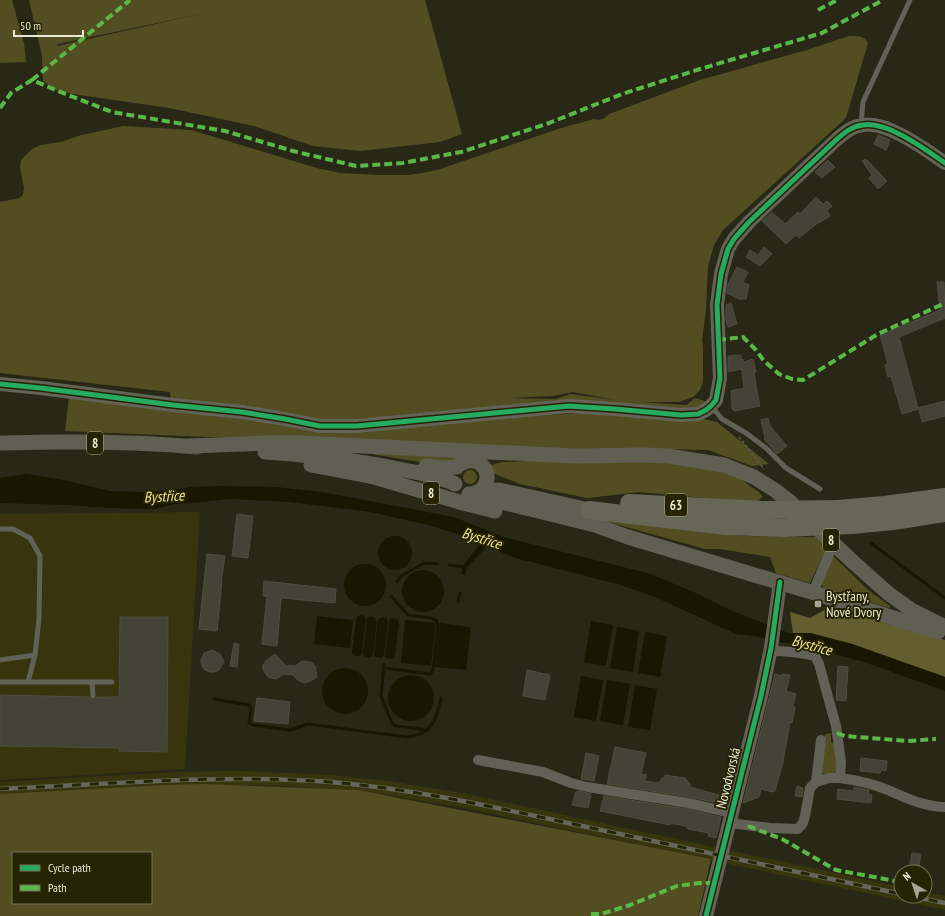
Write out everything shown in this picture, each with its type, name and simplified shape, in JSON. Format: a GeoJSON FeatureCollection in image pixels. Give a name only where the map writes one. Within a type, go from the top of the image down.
{"type":"FeatureCollection","features":[{"type":"Feature","properties":{"kind":"highway","name":"63"},"geometry":{"type":"LineString","coordinates":[[589,506],[764,510],[838,509],[945,497]]}},
{"type":"Feature","properties":{"kind":"highway","name":"63"},"geometry":{"type":"LineString","coordinates":[[589,506],[726,526],[784,528],[852,525],[893,521],[945,513]]}},
{"type":"Feature","properties":{"kind":"main road","name":"8"},"geometry":{"type":"LineString","coordinates":[[0,443],[50,442],[236,448],[374,477],[487,509],[628,537],[813,592],[945,634]]}},
{"type":"Feature","properties":{"kind":"main road","name":"8"},"geometry":{"type":"LineString","coordinates":[[236,448],[270,443],[308,443],[575,456],[668,456],[713,462],[734,468],[776,491],[790,502],[896,600],[913,611],[945,627]]}},
{"type":"Feature","properties":{"kind":"main road"},"geometry":{"type":"LineString","coordinates":[[236,448],[328,452],[382,458],[438,468],[457,467]]}},
{"type":"Feature","properties":{"kind":"main road"},"geometry":{"type":"LineString","coordinates":[[236,448],[364,462],[438,476],[455,484],[462,492],[475,492],[590,523],[628,537]]}},
{"type":"Feature","properties":{"kind":"main road"},"geometry":{"type":"LineString","coordinates":[[484,469],[491,461],[499,459],[575,456]]}},
{"type":"Feature","properties":{"kind":"main road"},"geometry":{"type":"LineString","coordinates":[[455,484],[453,476],[457,467],[462,462],[470,460],[476,461],[484,469],[486,484],[475,492]]}},
{"type":"Feature","properties":{"kind":"main road","name":"63"},"geometry":{"type":"LineString","coordinates":[[484,469],[496,478],[520,487],[589,506]]}},
{"type":"Feature","properties":{"kind":"main road","name":"63"},"geometry":{"type":"LineString","coordinates":[[475,492],[494,489],[589,506]]}},
{"type":"Feature","properties":{"kind":"street"},"geometry":{"type":"LineString","coordinates":[[0,384],[242,412],[320,426],[335,427],[569,406],[691,415],[698,414],[712,406],[717,396],[720,378],[717,304],[721,274],[728,249],[734,239],[749,222],[846,131],[861,125],[870,124],[890,129],[945,163]]}},
{"type":"Feature","properties":{"kind":"street"},"geometry":{"type":"LineString","coordinates":[[813,592],[834,543]]}},
{"type":"Feature","properties":{"kind":"street","name":"Novodvorská"},"geometry":{"type":"LineString","coordinates":[[706,916],[761,696],[771,648],[780,582]]}},
{"type":"Feature","properties":{"kind":"street"},"geometry":{"type":"LineString","coordinates":[[771,648],[814,656],[820,664],[836,726],[841,762],[840,778]]}},
{"type":"Feature","properties":{"kind":"street"},"geometry":{"type":"LineString","coordinates":[[816,782],[821,740]]}},
{"type":"Feature","properties":{"kind":"street"},"geometry":{"type":"LineString","coordinates":[[478,760],[543,772],[571,783],[587,787],[688,803],[731,818],[771,828],[798,829],[803,823],[810,788],[816,782],[829,778],[857,780],[901,797],[938,807],[945,807]]}},
{"type":"Feature","properties":{"kind":"lane"},"geometry":{"type":"LineString","coordinates":[[861,125],[864,102],[910,0]]}},
{"type":"Feature","properties":{"kind":"lane"},"geometry":{"type":"LineString","coordinates":[[712,406],[722,418],[755,439],[786,468],[820,489]]}},
{"type":"Feature","properties":{"kind":"lane"},"geometry":{"type":"LineString","coordinates":[[0,529],[13,529],[30,538],[40,556],[39,619],[35,655],[28,682]]}},
{"type":"Feature","properties":{"kind":"lane"},"geometry":{"type":"LineString","coordinates":[[0,660],[35,655]]}},
{"type":"Feature","properties":{"kind":"lane"},"geometry":{"type":"LineString","coordinates":[[0,682],[112,682]]}},
{"type":"Feature","properties":{"kind":"lane"},"geometry":{"type":"LineString","coordinates":[[92,682],[93,696]]}},
{"type":"Feature","properties":{"kind":"shaded area"},"geometry":{"type":"Polygon","coordinates":[[[0,0],[12,0],[24,43],[26,62],[0,63],[0,0]]]}},
{"type":"Feature","properties":{"kind":"shaded area"},"geometry":{"type":"Polygon","coordinates":[[[29,0],[425,0],[462,134],[440,142],[360,151],[313,146],[254,126],[169,108],[73,94],[56,90],[43,81],[42,56],[29,0]],[[209,12],[58,44],[57,46],[209,12]]]}},
{"type":"Feature","properties":{"kind":"shaded area"},"geometry":{"type":"Polygon","coordinates":[[[849,36],[862,37],[868,43],[846,118],[723,230],[714,245],[708,266],[706,309],[702,341],[703,382],[700,390],[693,397],[679,402],[642,402],[686,405],[695,398],[708,402],[693,409],[572,402],[332,421],[171,399],[170,392],[0,373],[0,202],[19,198],[23,195],[24,188],[20,167],[21,160],[32,149],[41,145],[61,142],[78,136],[123,126],[191,130],[317,168],[340,173],[407,175],[440,169],[558,129],[594,119],[599,120],[609,114],[700,80],[807,50],[849,36]],[[573,392],[553,396],[506,398],[556,399],[570,394],[616,400],[573,392]]]}},
{"type":"Feature","properties":{"kind":"shaded area"},"geometry":{"type":"Polygon","coordinates":[[[69,397],[146,405],[323,430],[596,412],[703,419],[717,422],[769,464],[752,466],[708,450],[523,450],[267,437],[207,437],[65,431],[69,397]]]}},
{"type":"Feature","properties":{"kind":"shaded area"},"geometry":{"type":"Polygon","coordinates":[[[360,452],[466,454],[457,460],[437,465],[360,452]]]}},
{"type":"Feature","properties":{"kind":"shaded area"},"geometry":{"type":"Polygon","coordinates":[[[643,459],[719,471],[740,479],[760,493],[763,497],[756,502],[640,492],[587,498],[520,484],[493,473],[491,465],[502,462],[526,461],[643,459]]]}},
{"type":"Feature","properties":{"kind":"shaded area"},"geometry":{"type":"Polygon","coordinates":[[[470,470],[475,472],[477,477],[475,482],[470,484],[465,482],[463,477],[465,472],[470,470]]]}},
{"type":"Feature","properties":{"kind":"shaded area"},"geometry":{"type":"Polygon","coordinates":[[[558,508],[741,536],[817,537],[827,548],[810,583],[776,573],[770,557],[720,549],[705,549],[558,508]]]}},
{"type":"Feature","properties":{"kind":"shaded area"},"geometry":{"type":"Polygon","coordinates":[[[200,512],[185,769],[0,780],[0,514],[200,512]]]}},
{"type":"Feature","properties":{"kind":"shaded area"},"geometry":{"type":"Polygon","coordinates":[[[833,556],[868,590],[890,606],[890,608],[827,590],[820,584],[833,556]]]}},
{"type":"Feature","properties":{"kind":"shaded area"},"geometry":{"type":"Polygon","coordinates":[[[832,609],[945,640],[945,677],[852,644],[810,633],[793,633],[790,612],[810,618],[824,610],[832,609]]]}},
{"type":"Feature","properties":{"kind":"shaded area"},"geometry":{"type":"Polygon","coordinates":[[[831,733],[831,742],[837,744],[838,761],[835,772],[829,775],[819,774],[824,737],[826,734],[831,733]]]}},
{"type":"Feature","properties":{"kind":"shaded area"},"geometry":{"type":"Polygon","coordinates":[[[243,771],[332,775],[389,781],[467,794],[893,885],[893,899],[464,808],[387,795],[290,786],[243,785],[0,796],[0,782],[174,772],[243,771]]]}},
{"type":"Feature","properties":{"kind":"shaded area"},"geometry":{"type":"Polygon","coordinates":[[[204,784],[358,790],[711,859],[698,916],[0,916],[0,794],[204,784]]]}},
{"type":"Feature","properties":{"kind":"shaded area"},"geometry":{"type":"Polygon","coordinates":[[[933,894],[945,896],[945,910],[917,904],[933,904],[933,894]]]}},
{"type":"Feature","properties":{"kind":"water","name":"Bystřice"},"geometry":{"type":"Polygon","coordinates":[[[26,474],[69,481],[110,491],[168,491],[191,487],[221,486],[276,487],[322,492],[454,517],[503,537],[651,574],[698,594],[728,609],[788,633],[810,633],[852,644],[945,677],[945,691],[864,662],[801,644],[785,643],[755,636],[736,634],[655,597],[618,584],[515,558],[487,546],[467,568],[465,575],[461,574],[464,564],[480,544],[464,536],[432,526],[371,512],[289,502],[229,499],[175,504],[153,509],[0,503],[0,478],[26,474]]]}},
{"type":"Feature","properties":{"kind":"water"},"geometry":{"type":"Polygon","coordinates":[[[392,536],[398,536],[407,541],[411,547],[411,559],[407,565],[398,570],[392,570],[383,565],[378,556],[378,550],[383,541],[392,536]]]}},
{"type":"Feature","properties":{"kind":"water"},"geometry":{"type":"Polygon","coordinates":[[[365,564],[380,570],[386,585],[380,600],[365,606],[350,600],[344,585],[350,570],[365,564]]]}},
{"type":"Feature","properties":{"kind":"water"},"geometry":{"type":"Polygon","coordinates":[[[423,570],[431,572],[440,580],[444,591],[442,599],[434,608],[423,612],[415,610],[406,602],[402,591],[404,583],[412,574],[423,570]]]}},
{"type":"Feature","properties":{"kind":"water"},"geometry":{"type":"Polygon","coordinates":[[[361,615],[364,616],[366,620],[362,653],[360,656],[355,656],[352,652],[356,619],[361,615]]]}},
{"type":"Feature","properties":{"kind":"water"},"geometry":{"type":"Polygon","coordinates":[[[317,616],[353,620],[350,648],[314,644],[317,616]]]}},
{"type":"Feature","properties":{"kind":"water"},"geometry":{"type":"Polygon","coordinates":[[[369,617],[374,617],[377,621],[373,654],[371,657],[366,657],[363,653],[367,620],[369,617]]]}},
{"type":"Feature","properties":{"kind":"water"},"geometry":{"type":"Polygon","coordinates":[[[383,617],[386,618],[388,622],[384,655],[382,658],[379,658],[374,656],[374,654],[378,620],[383,617]]]}},
{"type":"Feature","properties":{"kind":"water"},"geometry":{"type":"Polygon","coordinates":[[[390,619],[397,619],[399,623],[395,656],[393,659],[386,658],[385,655],[389,622],[390,619]]]}},
{"type":"Feature","properties":{"kind":"water"},"geometry":{"type":"Polygon","coordinates":[[[405,620],[436,623],[431,666],[401,663],[405,620]]]}},
{"type":"Feature","properties":{"kind":"water"},"geometry":{"type":"Polygon","coordinates":[[[591,621],[613,625],[606,666],[584,662],[591,621]]]}},
{"type":"Feature","properties":{"kind":"water"},"geometry":{"type":"Polygon","coordinates":[[[440,623],[471,627],[466,670],[435,667],[440,623]]]}},
{"type":"Feature","properties":{"kind":"water"},"geometry":{"type":"Polygon","coordinates":[[[617,627],[639,631],[633,672],[610,668],[617,627]]]}},
{"type":"Feature","properties":{"kind":"water"},"geometry":{"type":"Polygon","coordinates":[[[645,632],[667,636],[660,677],[638,673],[645,632]]]}},
{"type":"Feature","properties":{"kind":"water"},"geometry":{"type":"Polygon","coordinates":[[[345,668],[358,672],[364,678],[368,691],[364,704],[358,710],[345,714],[332,710],[326,704],[322,691],[326,678],[332,672],[345,668]]]}},
{"type":"Feature","properties":{"kind":"water"},"geometry":{"type":"Polygon","coordinates":[[[411,675],[424,679],[430,685],[434,698],[430,711],[424,717],[411,721],[398,717],[392,711],[388,698],[392,685],[398,679],[411,675]]]}},
{"type":"Feature","properties":{"kind":"water"},"geometry":{"type":"Polygon","coordinates":[[[581,676],[603,680],[596,721],[574,717],[581,676]]]}},
{"type":"Feature","properties":{"kind":"water"},"geometry":{"type":"Polygon","coordinates":[[[607,680],[630,684],[623,725],[600,721],[607,680]]]}},
{"type":"Feature","properties":{"kind":"water"},"geometry":{"type":"Polygon","coordinates":[[[635,685],[657,689],[650,730],[628,727],[635,685]]]}},
{"type":"Feature","properties":{"kind":"building"},"geometry":{"type":"Polygon","coordinates":[[[878,135],[890,140],[886,150],[874,144],[878,135]]]}},
{"type":"Feature","properties":{"kind":"building"},"geometry":{"type":"Polygon","coordinates":[[[866,159],[887,181],[878,189],[869,178],[872,175],[862,161],[866,159]]]}},
{"type":"Feature","properties":{"kind":"building"},"geometry":{"type":"Polygon","coordinates":[[[828,160],[835,167],[822,178],[815,172],[828,160]]]}},
{"type":"Feature","properties":{"kind":"building"},"geometry":{"type":"Polygon","coordinates":[[[816,197],[823,204],[827,201],[832,206],[827,211],[830,216],[819,222],[799,238],[796,235],[786,244],[762,221],[772,212],[785,224],[798,212],[800,214],[816,197]]]}},
{"type":"Feature","properties":{"kind":"building"},"geometry":{"type":"Polygon","coordinates":[[[764,247],[772,254],[760,266],[746,257],[750,250],[758,255],[764,247]]]}},
{"type":"Feature","properties":{"kind":"building"},"geometry":{"type":"Polygon","coordinates":[[[737,267],[748,272],[743,282],[749,285],[746,299],[739,299],[727,293],[728,284],[737,267]]]}},
{"type":"Feature","properties":{"kind":"building"},"geometry":{"type":"Polygon","coordinates":[[[937,282],[944,282],[945,318],[899,337],[918,408],[945,401],[945,416],[922,422],[919,409],[902,414],[891,376],[888,377],[885,365],[888,364],[880,335],[940,310],[937,282]]]}},
{"type":"Feature","properties":{"kind":"building"},"geometry":{"type":"Polygon","coordinates":[[[731,303],[737,324],[728,327],[726,319],[726,305],[731,303]]]}},
{"type":"Feature","properties":{"kind":"building"},"geometry":{"type":"Polygon","coordinates":[[[741,355],[741,360],[743,359],[744,362],[753,359],[760,406],[735,411],[732,409],[731,391],[744,388],[742,372],[741,369],[728,372],[728,356],[741,355]]]}},
{"type":"Feature","properties":{"kind":"building"},"geometry":{"type":"Polygon","coordinates":[[[768,418],[770,426],[787,446],[777,454],[764,439],[761,420],[768,418]]]}},
{"type":"Feature","properties":{"kind":"building"},"geometry":{"type":"Polygon","coordinates":[[[237,514],[253,516],[248,558],[232,556],[237,514]]]}},
{"type":"Feature","properties":{"kind":"building"},"geometry":{"type":"Polygon","coordinates":[[[207,554],[225,556],[221,581],[217,631],[199,629],[207,554]]]}},
{"type":"Feature","properties":{"kind":"building"},"geometry":{"type":"Polygon","coordinates":[[[264,581],[336,589],[335,603],[281,598],[277,646],[262,644],[267,596],[263,596],[264,581]]]}},
{"type":"Feature","properties":{"kind":"building"},"geometry":{"type":"Polygon","coordinates":[[[120,617],[168,617],[167,752],[119,751],[119,748],[0,746],[0,695],[89,697],[93,700],[97,697],[119,697],[120,617]]]}},
{"type":"Feature","properties":{"kind":"building"},"geometry":{"type":"Polygon","coordinates":[[[234,643],[239,644],[237,667],[230,666],[234,643]]]}},
{"type":"Feature","properties":{"kind":"building"},"geometry":{"type":"Polygon","coordinates":[[[212,650],[220,654],[224,662],[219,670],[215,672],[205,670],[201,661],[204,653],[212,650]]]}},
{"type":"Feature","properties":{"kind":"building"},"geometry":{"type":"Polygon","coordinates":[[[275,654],[285,665],[295,666],[302,661],[311,662],[315,666],[317,677],[304,683],[293,675],[284,674],[276,679],[268,677],[263,670],[263,665],[275,654]]]}},
{"type":"Feature","properties":{"kind":"building"},"geometry":{"type":"Polygon","coordinates":[[[838,666],[848,667],[846,701],[836,700],[838,666]]]}},
{"type":"Feature","properties":{"kind":"building"},"geometry":{"type":"Polygon","coordinates":[[[527,670],[550,675],[545,700],[523,696],[527,670]]]}},
{"type":"Feature","properties":{"kind":"building"},"geometry":{"type":"Polygon","coordinates":[[[775,674],[782,676],[782,674],[790,675],[786,691],[796,694],[792,723],[790,722],[783,762],[775,791],[772,792],[761,789],[759,797],[743,803],[775,674]]]}},
{"type":"Feature","properties":{"kind":"building"},"geometry":{"type":"Polygon","coordinates":[[[257,698],[290,702],[288,724],[254,721],[257,698]]]}},
{"type":"Feature","properties":{"kind":"building"},"geometry":{"type":"Polygon","coordinates":[[[615,747],[646,753],[641,774],[646,775],[645,781],[659,783],[665,775],[685,778],[690,784],[690,787],[725,797],[724,804],[607,784],[615,747]]]}},
{"type":"Feature","properties":{"kind":"building"},"geometry":{"type":"Polygon","coordinates":[[[586,753],[599,756],[594,781],[581,779],[586,753]]]}},
{"type":"Feature","properties":{"kind":"building"},"geometry":{"type":"Polygon","coordinates":[[[861,758],[887,761],[886,771],[881,770],[880,773],[860,771],[861,758]]]}},
{"type":"Feature","properties":{"kind":"building"},"geometry":{"type":"Polygon","coordinates":[[[797,786],[803,788],[802,797],[795,796],[797,786]]]}},
{"type":"Feature","properties":{"kind":"building"},"geometry":{"type":"Polygon","coordinates":[[[854,787],[869,790],[868,794],[872,795],[871,803],[837,799],[838,789],[854,791],[854,787]]]}},
{"type":"Feature","properties":{"kind":"building"},"geometry":{"type":"Polygon","coordinates":[[[578,791],[591,794],[588,808],[572,805],[576,792],[578,791]]]}},
{"type":"Feature","properties":{"kind":"building"},"geometry":{"type":"Polygon","coordinates":[[[604,796],[687,809],[721,817],[716,838],[708,836],[709,833],[688,829],[685,826],[670,823],[670,825],[600,811],[604,796]]]}},
{"type":"Feature","properties":{"kind":"building"},"geometry":{"type":"Polygon","coordinates":[[[912,853],[921,854],[919,864],[910,864],[912,853]]]}},
{"type":"Feature","properties":{"kind":"waterway"},"geometry":{"type":"LineString","coordinates":[[871,543],[945,598]]}},
{"type":"Feature","properties":{"kind":"waterway"},"geometry":{"type":"LineString","coordinates":[[397,582],[401,576],[424,563],[438,564]]}},
{"type":"Feature","properties":{"kind":"waterway"},"geometry":{"type":"LineString","coordinates":[[449,565],[465,567]]}},
{"type":"Feature","properties":{"kind":"waterway"},"geometry":{"type":"LineString","coordinates":[[458,602],[460,593]]}},
{"type":"Feature","properties":{"kind":"waterway"},"geometry":{"type":"LineString","coordinates":[[384,668],[430,674],[433,670],[438,625],[436,620],[432,618],[408,615],[391,596]]}},
{"type":"Feature","properties":{"kind":"waterway"},"geometry":{"type":"LineString","coordinates":[[384,664],[381,696],[392,723],[396,726],[428,730]]}},
{"type":"Feature","properties":{"kind":"waterway"},"geometry":{"type":"LineString","coordinates":[[214,699],[249,705],[251,709],[249,723],[253,725],[290,730],[308,724],[407,737],[422,733],[432,725],[435,720],[441,698]]}},
{"type":"Feature","properties":{"kind":"railway"},"geometry":{"type":"LineString","coordinates":[[0,789],[206,779],[289,780],[363,785],[395,789],[491,807],[893,892]]}},
{"type":"Feature","properties":{"kind":"railway"},"geometry":{"type":"LineString","coordinates":[[933,901],[945,903]]}},
{"type":"Feature","properties":{"kind":"marked path"},"geometry":{"type":"LineString","coordinates":[[32,80],[130,0]]}},
{"type":"Feature","properties":{"kind":"marked path"},"geometry":{"type":"LineString","coordinates":[[818,10],[837,0]]}},
{"type":"Feature","properties":{"kind":"marked path"},"geometry":{"type":"LineString","coordinates":[[0,108],[11,93],[32,80],[112,112],[225,131],[293,151],[356,166],[403,163],[461,152],[549,123],[622,94],[822,33],[883,0]]}},
{"type":"Feature","properties":{"kind":"marked path"},"geometry":{"type":"LineString","coordinates":[[718,340],[743,337],[756,350],[764,361],[779,374],[792,379],[803,380],[878,334],[945,303]]}},
{"type":"Feature","properties":{"kind":"marked path"},"geometry":{"type":"LineString","coordinates":[[837,733],[845,736],[908,741],[936,739]]}},
{"type":"Feature","properties":{"kind":"marked path"},"geometry":{"type":"LineString","coordinates":[[748,826],[782,839],[836,870],[893,881]]}},
{"type":"Feature","properties":{"kind":"marked path"},"geometry":{"type":"LineString","coordinates":[[591,914],[601,914],[630,905],[677,886],[714,883]]}},
{"type":"Feature","properties":{"kind":"cycle path"},"geometry":{"type":"LineString","coordinates":[[0,384],[242,412],[320,426],[357,426],[569,406],[681,415],[698,414],[706,410],[716,400],[720,378],[717,305],[721,274],[728,249],[734,239],[749,222],[836,140],[848,130],[855,127],[863,125],[883,127],[906,137],[945,163]]}},
{"type":"Feature","properties":{"kind":"cycle path"},"geometry":{"type":"LineString","coordinates":[[706,916],[761,696],[771,648],[780,582]]}},
{"type":"Feature","properties":{"kind":"place","name":"Bystřany, Nové Dvory"},"geometry":{"type":"Point","coordinates":[818,604]}}]}
